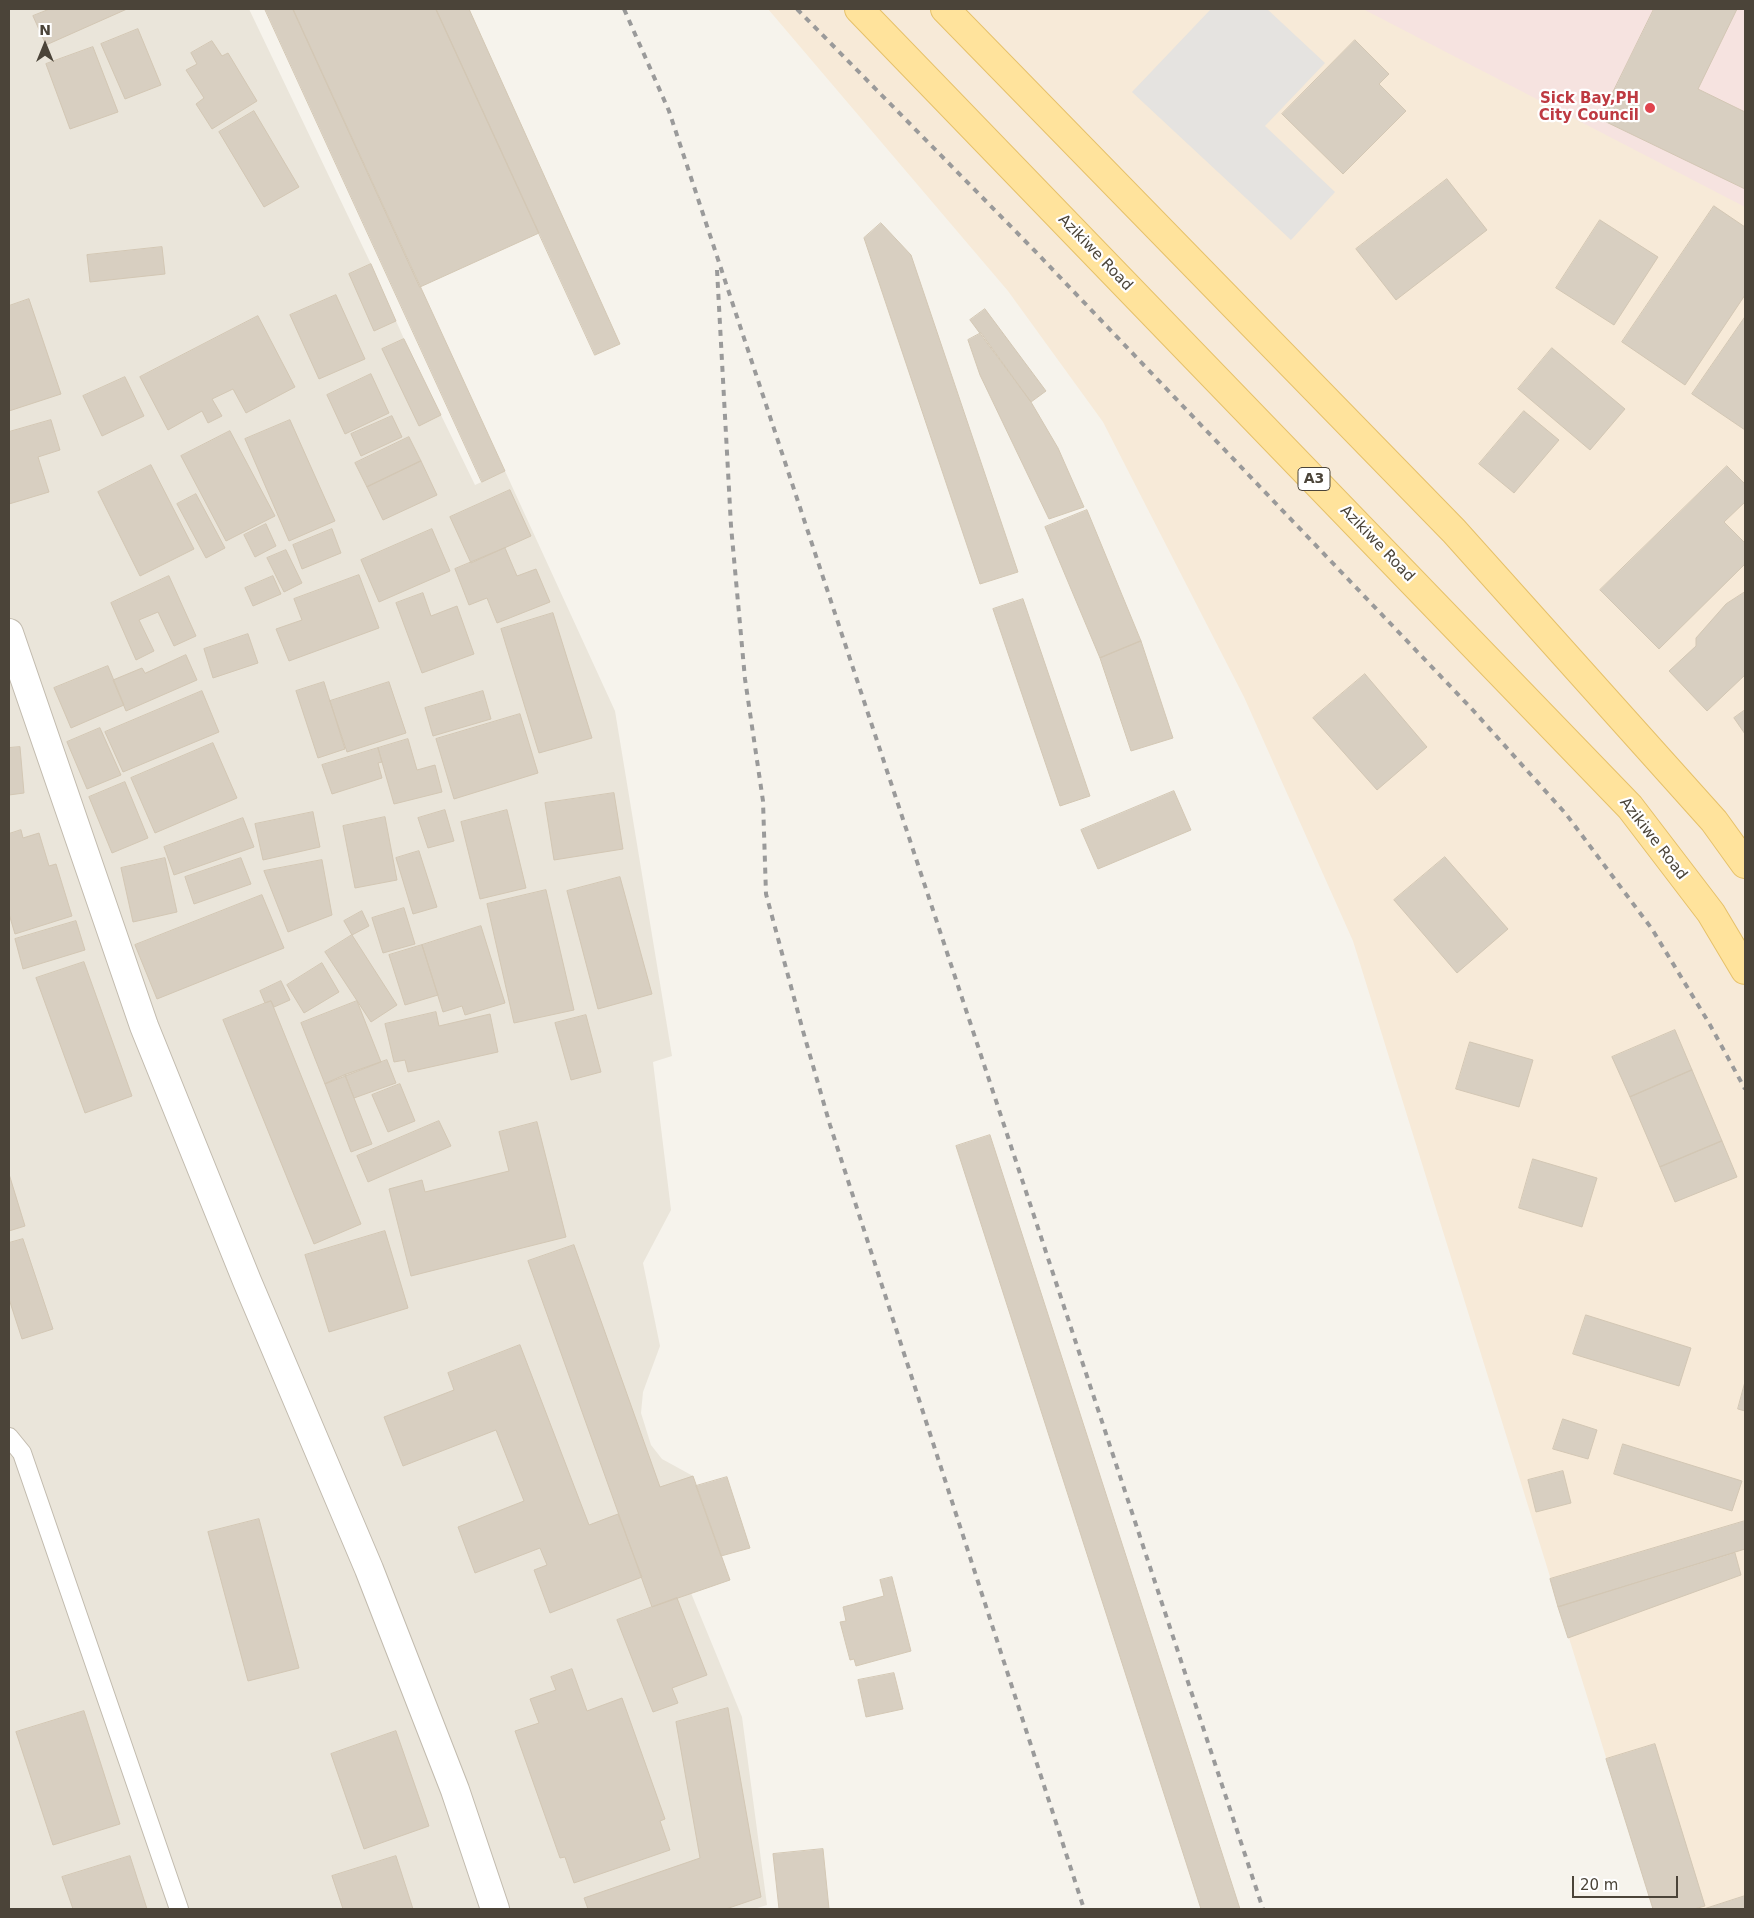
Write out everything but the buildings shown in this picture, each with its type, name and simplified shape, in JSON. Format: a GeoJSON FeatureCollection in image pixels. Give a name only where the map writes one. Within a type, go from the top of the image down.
{"type":"FeatureCollection","features":[{"type":"Feature","properties":{"kind":"main road","name":"Azikiwe Road"},"geometry":{"type":"LineString","coordinates":[[859,9],[1630,807],[1710,913],[1745,970]]}},
{"type":"Feature","properties":{"kind":"main road"},"geometry":{"type":"LineString","coordinates":[[945,9],[1454,530],[1714,821],[1745,864]]}},
{"type":"Feature","properties":{"kind":"street"},"geometry":{"type":"LineString","coordinates":[[9,633],[144,1026],[251,1290],[369,1569],[455,1790],[495,1909]]}},
{"type":"Feature","properties":{"kind":"lane"},"geometry":{"type":"LineString","coordinates":[[9,1437],[22,1453],[179,1909]]}},
{"type":"Feature","properties":{"kind":"shaded area"},"geometry":{"type":"Polygon","coordinates":[[[9,9],[249,9],[371,264],[404,339],[475,485],[505,471],[615,711],[672,1056],[653,1062],[671,1210],[643,1263],[660,1346],[643,1392],[641,1413],[651,1445],[662,1459],[693,1476],[730,1580],[691,1593],[742,1717],[767,1905],[754,1909],[9,1909],[9,9]]]}},
{"type":"Feature","properties":{"kind":"shaded area"},"geometry":{"type":"Polygon","coordinates":[[[768,9],[1745,9],[1745,1909],[1653,1909],[1353,941],[1244,697],[1103,422],[1008,291],[768,9]]]}},
{"type":"Feature","properties":{"kind":"shaded area"},"geometry":{"type":"Polygon","coordinates":[[[1211,9],[1267,9],[1325,63],[1265,126],[1335,192],[1291,240],[1132,92],[1211,9]]]}},
{"type":"Feature","properties":{"kind":"shaded area","name":"Sick Bay,PH City Council"},"geometry":{"type":"Polygon","coordinates":[[[1363,9],[1745,9],[1745,207],[1363,9]]]}},
{"type":"Feature","properties":{"kind":"railway"},"geometry":{"type":"LineString","coordinates":[[624,9],[669,111],[1263,1909]]}},
{"type":"Feature","properties":{"kind":"railway"},"geometry":{"type":"LineString","coordinates":[[797,9],[1034,250],[1471,708],[1566,814],[1652,929],[1709,1023],[1745,1089]]}},
{"type":"Feature","properties":{"kind":"railway"},"geometry":{"type":"LineString","coordinates":[[717,270],[731,526],[745,679],[763,801],[766,894],[830,1125],[1084,1909]]}},
{"type":"Feature","properties":{"kind":"place","name":"Sick Bay,PH City Council"},"geometry":{"type":"Point","coordinates":[1650,108]}}]}
